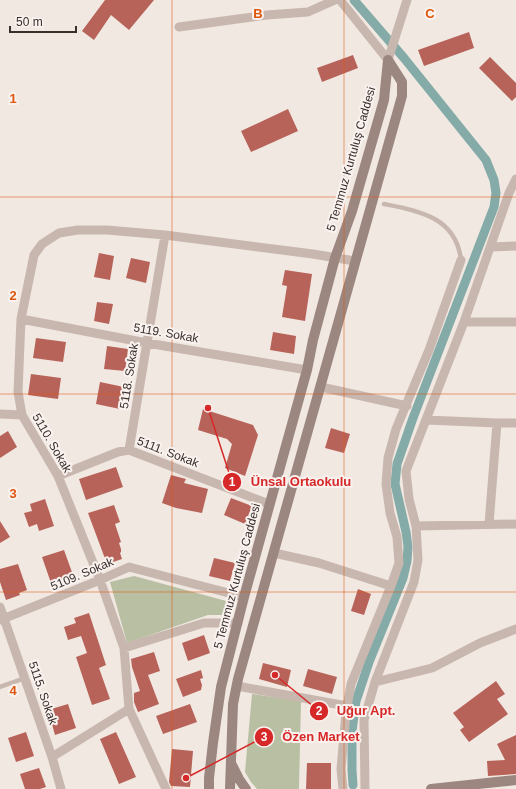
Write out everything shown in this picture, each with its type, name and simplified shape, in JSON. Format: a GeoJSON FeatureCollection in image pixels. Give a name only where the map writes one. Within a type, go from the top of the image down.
{"type":"FeatureCollection","features":[{"type":"Feature","properties":{"kind":"main road","name":"5 Temmuz Kurtuluş Caddesi"},"geometry":{"type":"LineString","coordinates":[[209,789],[212,743],[221,687],[269,504],[307,370],[313,340],[335,258],[352,211],[384,100],[388,60]]}},
{"type":"Feature","properties":{"kind":"main road"},"geometry":{"type":"LineString","coordinates":[[230,789],[236,686],[247,642],[309,431],[402,96],[402,82],[388,60]]}},
{"type":"Feature","properties":{"kind":"main road"},"geometry":{"type":"LineString","coordinates":[[292,424],[309,431]]}},
{"type":"Feature","properties":{"kind":"main road"},"geometry":{"type":"LineString","coordinates":[[231,762],[239,779],[246,789]]}},
{"type":"Feature","properties":{"kind":"main road"},"geometry":{"type":"LineString","coordinates":[[431,789],[516,780]]}},
{"type":"Feature","properties":{"kind":"street"},"geometry":{"type":"LineString","coordinates":[[180,27],[267,15],[308,12],[335,0]]}},
{"type":"Feature","properties":{"kind":"street"},"geometry":{"type":"LineString","coordinates":[[340,0],[388,60]]}},
{"type":"Feature","properties":{"kind":"street"},"geometry":{"type":"LineString","coordinates":[[388,60],[398,33],[407,0]]}},
{"type":"Feature","properties":{"kind":"street"},"geometry":{"type":"LineString","coordinates":[[365,789],[364,720],[375,682],[414,582],[418,560],[416,526],[409,499],[406,471],[464,322],[509,193],[516,179]]}},
{"type":"Feature","properties":{"kind":"street","name":"5110. Sokak"},"geometry":{"type":"LineString","coordinates":[[166,789],[129,709],[124,648],[100,580],[58,476],[22,415],[18,392],[21,319],[34,255],[42,244],[59,233],[78,230],[107,230],[165,235],[355,261]]}},
{"type":"Feature","properties":{"kind":"street","name":"5118. Sokak"},"geometry":{"type":"LineString","coordinates":[[129,450],[165,235]]}},
{"type":"Feature","properties":{"kind":"street"},"geometry":{"type":"LineString","coordinates":[[490,248],[516,246]]}},
{"type":"Feature","properties":{"kind":"street"},"geometry":{"type":"LineString","coordinates":[[343,789],[341,769],[347,706],[351,684],[399,563],[397,537],[390,513],[386,484],[388,458],[396,429],[407,406],[461,260]]}},
{"type":"Feature","properties":{"kind":"street","name":"5119. Sokak"},"geometry":{"type":"LineString","coordinates":[[21,319],[307,370]]}},
{"type":"Feature","properties":{"kind":"street"},"geometry":{"type":"LineString","coordinates":[[464,322],[516,322]]}},
{"type":"Feature","properties":{"kind":"street"},"geometry":{"type":"LineString","coordinates":[[321,387],[407,406]]}},
{"type":"Feature","properties":{"kind":"street"},"geometry":{"type":"LineString","coordinates":[[0,414],[22,415]]}},
{"type":"Feature","properties":{"kind":"street"},"geometry":{"type":"LineString","coordinates":[[426,420],[516,423]]}},
{"type":"Feature","properties":{"kind":"street"},"geometry":{"type":"LineString","coordinates":[[489,524],[497,423]]}},
{"type":"Feature","properties":{"kind":"street","name":"5111. Sokak"},"geometry":{"type":"LineString","coordinates":[[58,476],[118,452],[129,450],[269,504]]}},
{"type":"Feature","properties":{"kind":"street"},"geometry":{"type":"LineString","coordinates":[[416,526],[516,524]]}},
{"type":"Feature","properties":{"kind":"street"},"geometry":{"type":"LineString","coordinates":[[274,554],[319,563],[391,586]]}},
{"type":"Feature","properties":{"kind":"street","name":"5109. Sokak"},"geometry":{"type":"LineString","coordinates":[[2,619],[100,580],[129,566],[244,597]]}},
{"type":"Feature","properties":{"kind":"street","name":"5115. Sokak"},"geometry":{"type":"LineString","coordinates":[[0,606],[2,619],[25,678],[52,757],[61,789]]}},
{"type":"Feature","properties":{"kind":"street"},"geometry":{"type":"LineString","coordinates":[[124,648],[204,623],[238,623]]}},
{"type":"Feature","properties":{"kind":"street"},"geometry":{"type":"LineString","coordinates":[[375,682],[432,668],[480,643],[516,629]]}},
{"type":"Feature","properties":{"kind":"street"},"geometry":{"type":"LineString","coordinates":[[236,686],[347,706]]}},
{"type":"Feature","properties":{"kind":"street"},"geometry":{"type":"LineString","coordinates":[[52,757],[129,709]]}},
{"type":"Feature","properties":{"kind":"lane"},"geometry":{"type":"LineString","coordinates":[[384,204],[420,212],[436,220],[454,237],[461,260]]}},
{"type":"Feature","properties":{"kind":"lane"},"geometry":{"type":"LineString","coordinates":[[0,687],[25,678]]}},
{"type":"Feature","properties":{"kind":"green space"},"geometry":{"type":"Polygon","coordinates":[[[134,576],[230,602],[229,615],[208,615],[127,643],[110,582],[134,576]]]}},
{"type":"Feature","properties":{"kind":"green space"},"geometry":{"type":"Polygon","coordinates":[[[252,694],[301,701],[299,789],[257,789],[245,772],[252,694]]]}},
{"type":"Feature","properties":{"kind":"building"},"geometry":{"type":"Polygon","coordinates":[[[105,0],[154,0],[129,30],[111,15],[94,40],[82,31],[105,0]]]}},
{"type":"Feature","properties":{"kind":"building"},"geometry":{"type":"Polygon","coordinates":[[[469,32],[474,48],[424,66],[418,50],[469,32]]]}},
{"type":"Feature","properties":{"kind":"building"},"geometry":{"type":"Polygon","coordinates":[[[353,55],[358,68],[322,82],[317,68],[353,55]]]}},
{"type":"Feature","properties":{"kind":"building"},"geometry":{"type":"Polygon","coordinates":[[[490,57],[516,83],[516,97],[512,101],[479,68],[490,57]]]}},
{"type":"Feature","properties":{"kind":"building"},"geometry":{"type":"Polygon","coordinates":[[[288,109],[298,131],[251,152],[241,131],[288,109]]]}},
{"type":"Feature","properties":{"kind":"building"},"geometry":{"type":"Polygon","coordinates":[[[99,253],[114,256],[110,280],[94,277],[99,253]]]}},
{"type":"Feature","properties":{"kind":"building"},"geometry":{"type":"Polygon","coordinates":[[[131,258],[150,262],[146,283],[126,278],[131,258]]]}},
{"type":"Feature","properties":{"kind":"building"},"geometry":{"type":"Polygon","coordinates":[[[285,270],[312,274],[305,321],[282,317],[287,286],[282,285],[285,270]]]}},
{"type":"Feature","properties":{"kind":"building"},"geometry":{"type":"Polygon","coordinates":[[[97,302],[113,304],[109,324],[94,321],[97,302]]]}},
{"type":"Feature","properties":{"kind":"building"},"geometry":{"type":"Polygon","coordinates":[[[273,332],[296,336],[294,354],[270,350],[273,332]]]}},
{"type":"Feature","properties":{"kind":"building"},"geometry":{"type":"Polygon","coordinates":[[[36,338],[66,342],[63,362],[33,358],[36,338]]]}},
{"type":"Feature","properties":{"kind":"building"},"geometry":{"type":"Polygon","coordinates":[[[107,346],[128,349],[125,371],[104,369],[107,346]]]}},
{"type":"Feature","properties":{"kind":"building"},"geometry":{"type":"Polygon","coordinates":[[[31,374],[61,378],[58,399],[28,395],[31,374]]]}},
{"type":"Feature","properties":{"kind":"building"},"geometry":{"type":"Polygon","coordinates":[[[100,382],[124,387],[120,409],[96,404],[100,382]]]}},
{"type":"Feature","properties":{"kind":"building"},"geometry":{"type":"Polygon","coordinates":[[[203,409],[253,425],[258,435],[245,476],[225,468],[232,444],[227,439],[198,430],[203,409]]]}},
{"type":"Feature","properties":{"kind":"building"},"geometry":{"type":"Polygon","coordinates":[[[331,428],[350,434],[344,453],[325,448],[331,428]]]}},
{"type":"Feature","properties":{"kind":"building"},"geometry":{"type":"Polygon","coordinates":[[[8,431],[17,447],[0,458],[0,436],[8,431]]]}},
{"type":"Feature","properties":{"kind":"building"},"geometry":{"type":"Polygon","coordinates":[[[116,467],[123,487],[86,500],[79,479],[116,467]]]}},
{"type":"Feature","properties":{"kind":"building"},"geometry":{"type":"Polygon","coordinates":[[[171,475],[186,479],[184,483],[208,489],[202,513],[176,508],[162,503],[171,475]]]}},
{"type":"Feature","properties":{"kind":"building"},"geometry":{"type":"Polygon","coordinates":[[[231,498],[252,506],[245,524],[224,515],[231,498]]]}},
{"type":"Feature","properties":{"kind":"building"},"geometry":{"type":"Polygon","coordinates":[[[45,499],[54,526],[39,531],[37,524],[29,527],[24,513],[32,511],[30,504],[45,499]]]}},
{"type":"Feature","properties":{"kind":"building"},"geometry":{"type":"Polygon","coordinates":[[[114,505],[120,522],[115,524],[121,542],[119,543],[122,559],[107,564],[88,513],[114,505]]]}},
{"type":"Feature","properties":{"kind":"building"},"geometry":{"type":"Polygon","coordinates":[[[0,521],[10,537],[0,543],[0,521]]]}},
{"type":"Feature","properties":{"kind":"building"},"geometry":{"type":"Polygon","coordinates":[[[64,550],[73,575],[51,583],[42,557],[64,550]]]}},
{"type":"Feature","properties":{"kind":"building"},"geometry":{"type":"Polygon","coordinates":[[[214,558],[235,563],[230,581],[209,576],[214,558]]]}},
{"type":"Feature","properties":{"kind":"building"},"geometry":{"type":"Polygon","coordinates":[[[18,564],[27,590],[19,593],[20,595],[6,600],[0,582],[0,569],[18,564]]]}},
{"type":"Feature","properties":{"kind":"building"},"geometry":{"type":"Polygon","coordinates":[[[358,589],[371,594],[364,615],[351,611],[358,589]]]}},
{"type":"Feature","properties":{"kind":"building"},"geometry":{"type":"Polygon","coordinates":[[[89,613],[106,665],[99,668],[110,699],[92,705],[76,657],[87,653],[81,636],[68,640],[64,627],[76,623],[74,618],[89,613]]]}},
{"type":"Feature","properties":{"kind":"building"},"geometry":{"type":"Polygon","coordinates":[[[204,635],[210,653],[188,661],[182,643],[204,635]]]}},
{"type":"Feature","properties":{"kind":"building"},"geometry":{"type":"Polygon","coordinates":[[[154,652],[160,671],[148,675],[159,704],[138,712],[134,702],[134,693],[140,691],[132,667],[131,659],[154,652]]]}},
{"type":"Feature","properties":{"kind":"building"},"geometry":{"type":"Polygon","coordinates":[[[263,663],[291,670],[287,687],[259,679],[263,663]]]}},
{"type":"Feature","properties":{"kind":"building"},"geometry":{"type":"Polygon","coordinates":[[[308,669],[337,677],[332,694],[303,686],[308,669]]]}},
{"type":"Feature","properties":{"kind":"building"},"geometry":{"type":"Polygon","coordinates":[[[201,670],[203,678],[200,679],[202,685],[201,690],[183,697],[176,679],[201,670]]]}},
{"type":"Feature","properties":{"kind":"building"},"geometry":{"type":"Polygon","coordinates":[[[496,681],[505,694],[497,699],[508,714],[469,742],[460,730],[464,727],[453,713],[496,681]]]}},
{"type":"Feature","properties":{"kind":"building"},"geometry":{"type":"Polygon","coordinates":[[[68,704],[76,728],[55,735],[48,710],[68,704]]]}},
{"type":"Feature","properties":{"kind":"building"},"geometry":{"type":"Polygon","coordinates":[[[190,704],[197,722],[163,734],[156,716],[190,704]]]}},
{"type":"Feature","properties":{"kind":"building"},"geometry":{"type":"Polygon","coordinates":[[[26,732],[34,756],[16,762],[8,738],[26,732]]]}},
{"type":"Feature","properties":{"kind":"building"},"geometry":{"type":"Polygon","coordinates":[[[116,732],[136,777],[119,784],[100,739],[116,732]]]}},
{"type":"Feature","properties":{"kind":"building"},"geometry":{"type":"Polygon","coordinates":[[[516,735],[516,774],[488,776],[487,761],[505,760],[497,744],[516,735]]]}},
{"type":"Feature","properties":{"kind":"building"},"geometry":{"type":"Polygon","coordinates":[[[172,749],[193,751],[190,787],[171,786],[169,782],[172,749]]]}},
{"type":"Feature","properties":{"kind":"building"},"geometry":{"type":"Polygon","coordinates":[[[307,763],[331,763],[331,789],[306,789],[307,763]]]}},
{"type":"Feature","properties":{"kind":"building"},"geometry":{"type":"Polygon","coordinates":[[[39,768],[46,787],[40,789],[25,789],[20,774],[39,768]]]}},
{"type":"Feature","properties":{"kind":"waterway"},"geometry":{"type":"LineString","coordinates":[[353,785],[352,731],[356,701],[369,662],[403,578],[407,561],[408,547],[406,532],[395,484],[397,464],[413,418],[494,207],[496,193],[494,180],[486,160],[404,58],[354,0]]}},
{"type":"Feature","properties":{"kind":"place","name":"Ünsal Ortaokulu"},"geometry":{"type":"Point","coordinates":[208,408]}},
{"type":"Feature","properties":{"kind":"place","name":"Uğur Apt."},"geometry":{"type":"Point","coordinates":[275,675]}},
{"type":"Feature","properties":{"kind":"place","name":"Özen Market"},"geometry":{"type":"Point","coordinates":[186,778]}}]}
